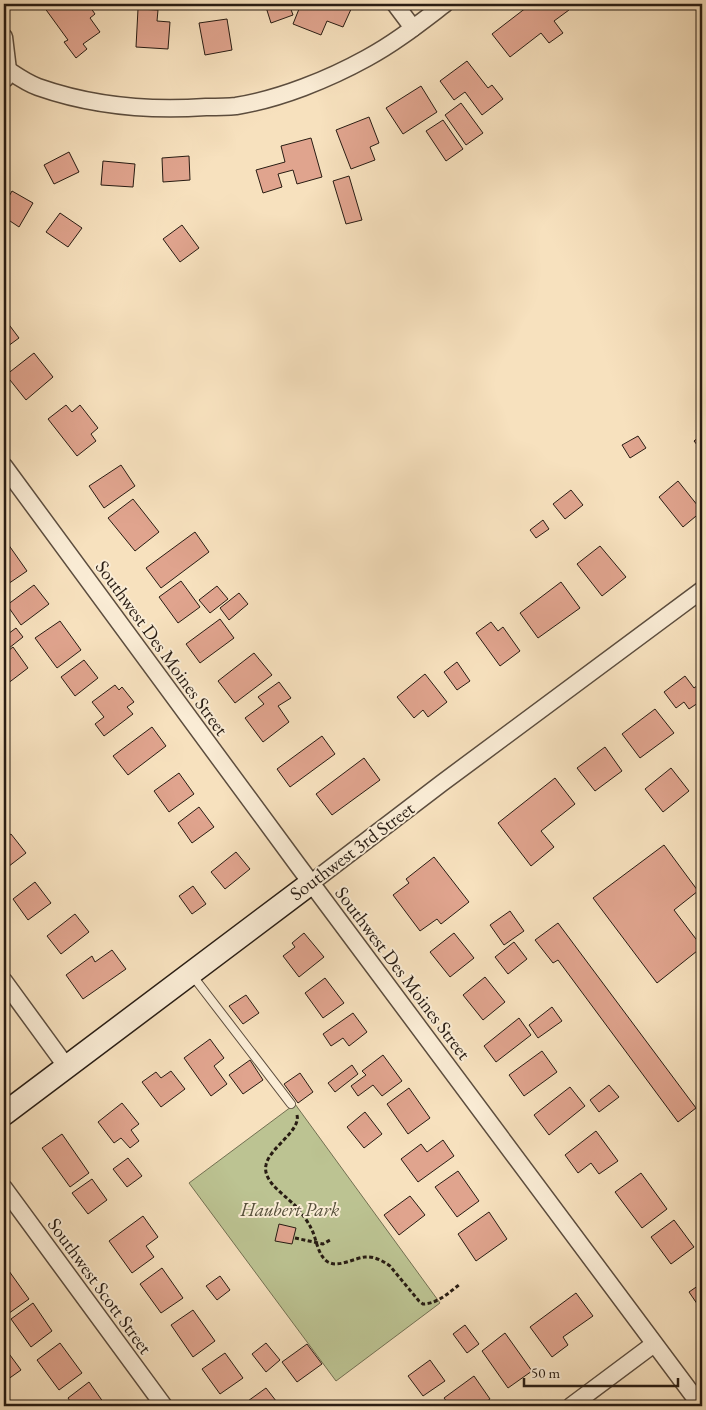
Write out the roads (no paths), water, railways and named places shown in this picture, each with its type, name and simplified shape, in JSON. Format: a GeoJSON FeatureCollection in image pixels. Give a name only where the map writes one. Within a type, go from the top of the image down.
{"type":"FeatureCollection","features":[{"type":"Feature","properties":{"kind":"street"},"geometry":{"type":"LineString","coordinates":[[395,4],[413,28]]}},
{"type":"Feature","properties":{"kind":"street"},"geometry":{"type":"LineString","coordinates":[[4,37],[6,75],[36,86],[80,99],[125,106],[170,110],[236,106],[282,94],[326,78],[369,58],[445,4]]}},
{"type":"Feature","properties":{"kind":"street","name":"Southwest Des Moines Street"},"geometry":{"type":"LineString","coordinates":[[4,466],[311,883],[701,1406]]}},
{"type":"Feature","properties":{"kind":"street","name":"Southwest 3rd Street"},"geometry":{"type":"LineString","coordinates":[[4,1114],[442,783],[702,590]]}},
{"type":"Feature","properties":{"kind":"street"},"geometry":{"type":"LineString","coordinates":[[4,981],[66,1066]]}},
{"type":"Feature","properties":{"kind":"street","name":"Southwest Scott Street"},"geometry":{"type":"LineString","coordinates":[[4,1188],[164,1406]]}},
{"type":"Feature","properties":{"kind":"street"},"geometry":{"type":"LineString","coordinates":[[571,1406],[654,1344]]}},
{"type":"Feature","properties":{"kind":"lane"},"geometry":{"type":"LineString","coordinates":[[191,973],[291,1104]]}},
{"type":"Feature","properties":{"kind":"park label","name":"Haubert Park"},"geometry":{"type":"Point","coordinates":[290,1209]}}]}
